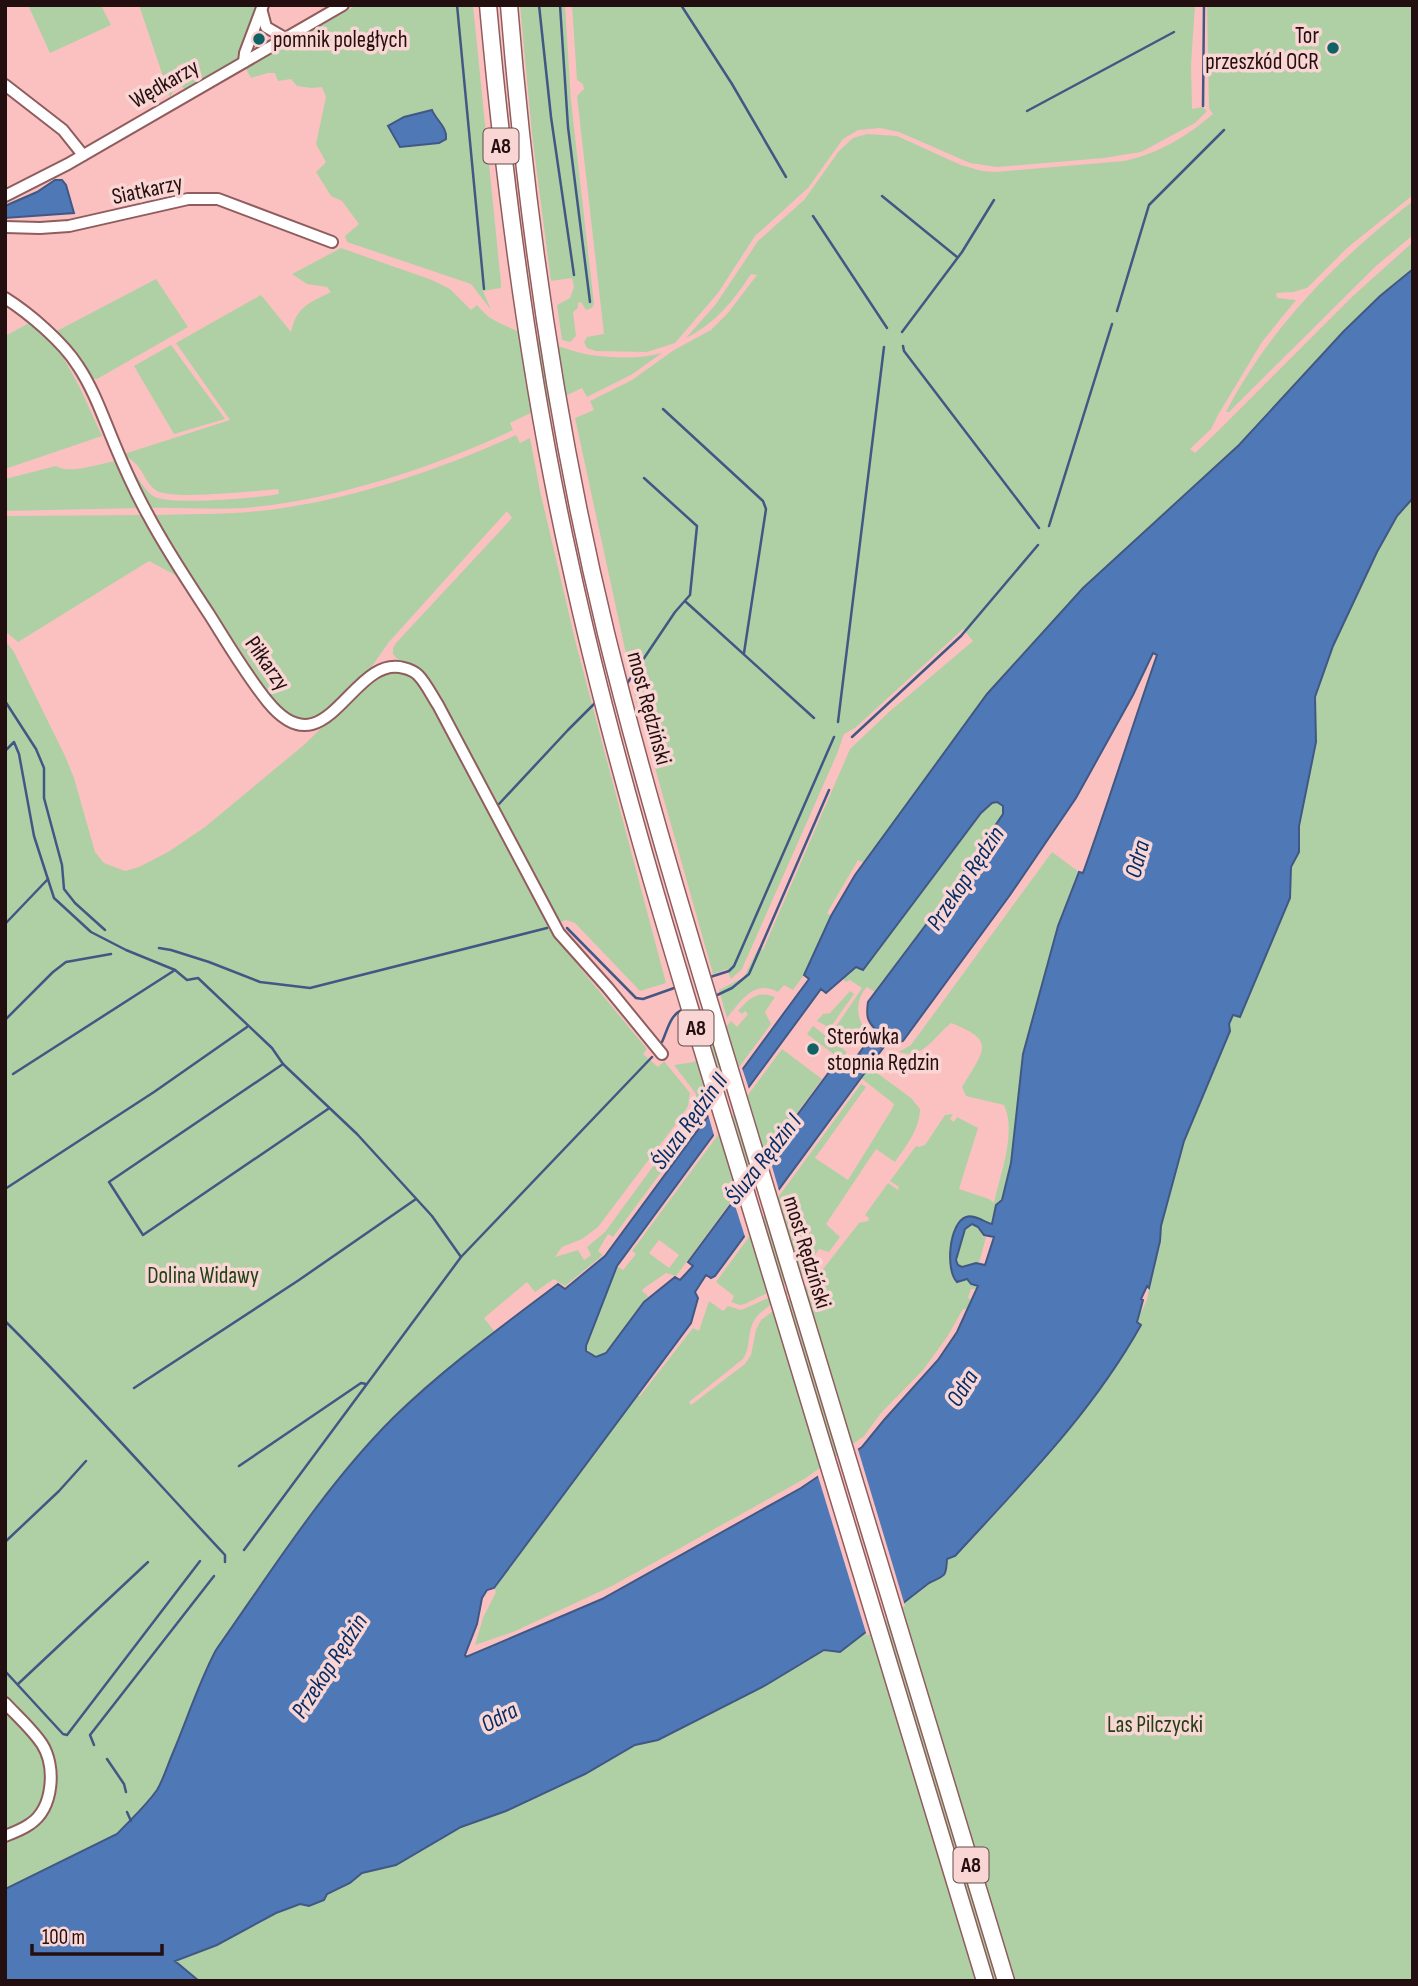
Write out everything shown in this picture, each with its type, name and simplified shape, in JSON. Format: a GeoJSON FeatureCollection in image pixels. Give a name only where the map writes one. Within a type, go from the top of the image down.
{"type":"FeatureCollection","features":[{"type":"Feature","properties":{"kind":"highway","name":"most Rędziński"},"geometry":{"type":"LineString","coordinates":[[488,5],[501,146],[520,287],[545,441],[591,654],[641,845],[985,1981]]}},
{"type":"Feature","properties":{"kind":"highway","name":"most Rędziński"},"geometry":{"type":"LineString","coordinates":[[509,5],[519,131],[539,283],[555,385],[606,631],[666,858],[1006,1981]]}},
{"type":"Feature","properties":{"kind":"street","name":"Wędkarzy"},"geometry":{"type":"LineString","coordinates":[[5,196],[83,155],[343,5]]}},
{"type":"Feature","properties":{"kind":"street"},"geometry":{"type":"LineString","coordinates":[[263,7],[267,27],[285,38]]}},
{"type":"Feature","properties":{"kind":"street"},"geometry":{"type":"LineString","coordinates":[[244,62],[263,7]]}},
{"type":"Feature","properties":{"kind":"street"},"geometry":{"type":"LineString","coordinates":[[5,85],[63,130],[83,155]]}},
{"type":"Feature","properties":{"kind":"street","name":"Siatkarzy"},"geometry":{"type":"LineString","coordinates":[[5,227],[69,226],[188,199],[218,200],[332,242]]}},
{"type":"Feature","properties":{"kind":"street","name":"Piłkarzy"},"geometry":{"type":"LineString","coordinates":[[5,298],[32,318],[78,366],[91,387],[121,460],[156,530],[221,634],[268,702],[281,716],[298,724],[311,723],[334,713],[375,671],[387,666],[398,666],[416,673],[438,705],[559,933],[662,1054]]}},
{"type":"Feature","properties":{"kind":"street"},"geometry":{"type":"LineString","coordinates":[[5,1703],[42,1744],[50,1761],[51,1774],[41,1812],[31,1824],[5,1836]]}},
{"type":"Feature","properties":{"kind":"green space"},"geometry":{"type":"Polygon","coordinates":[[[28,5],[101,5],[111,25],[50,53],[28,5]]]}},
{"type":"Feature","properties":{"kind":"green space"},"geometry":{"type":"Polygon","coordinates":[[[139,5],[260,5],[238,58],[189,90],[181,84],[184,63],[177,66],[176,86],[170,97],[139,5]]]}},
{"type":"Feature","properties":{"kind":"green space"},"geometry":{"type":"Polygon","coordinates":[[[357,5],[473,5],[501,283],[501,288],[483,291],[491,310],[471,284],[347,242],[345,236],[359,224],[342,201],[331,196],[316,172],[326,162],[316,144],[326,97],[322,87],[297,86],[291,79],[278,81],[275,73],[251,78],[245,67],[357,5]]]}},
{"type":"Feature","properties":{"kind":"green space"},"geometry":{"type":"Polygon","coordinates":[[[520,5],[565,5],[571,101],[594,304],[586,310],[581,302],[578,303],[578,308],[573,312],[576,336],[570,342],[562,340],[557,305],[570,298],[574,287],[572,278],[551,281],[532,134],[520,5]]]}},
{"type":"Feature","properties":{"kind":"green space"},"geometry":{"type":"Polygon","coordinates":[[[572,5],[1195,5],[1191,65],[1192,109],[1202,107],[1207,111],[1195,123],[1141,152],[1104,158],[997,167],[970,163],[899,132],[880,128],[858,130],[843,139],[808,188],[755,236],[718,293],[675,343],[647,352],[596,351],[587,348],[584,342],[587,337],[604,334],[577,96],[584,89],[583,84],[577,80],[572,5]]]}},
{"type":"Feature","properties":{"kind":"green space"},"geometry":{"type":"Polygon","coordinates":[[[1207,5],[1413,5],[1413,195],[1347,248],[1307,288],[1276,293],[1277,298],[1296,300],[1262,342],[1211,429],[1190,449],[1195,453],[1353,296],[1413,242],[1413,269],[1343,332],[1239,445],[1083,588],[987,694],[864,863],[858,860],[827,913],[831,916],[809,968],[793,990],[784,985],[778,992],[762,988],[755,990],[743,999],[727,1018],[719,990],[744,977],[758,948],[763,950],[850,749],[973,641],[963,629],[855,728],[844,734],[742,969],[731,979],[727,969],[713,974],[636,700],[575,418],[594,410],[590,401],[632,380],[674,350],[711,330],[728,313],[757,275],[751,274],[723,310],[706,326],[686,338],[716,304],[758,241],[804,200],[839,151],[853,138],[867,134],[897,136],[961,165],[996,172],[1124,161],[1149,154],[1193,130],[1213,114],[1209,108],[1207,5]]]}},
{"type":"Feature","properties":{"kind":"green space"},"geometry":{"type":"Polygon","coordinates":[[[1413,201],[1413,235],[1376,266],[1226,412],[1263,351],[1308,296],[1358,246],[1413,201]]]}},
{"type":"Feature","properties":{"kind":"green space"},"geometry":{"type":"Polygon","coordinates":[[[341,248],[432,280],[450,289],[471,310],[477,305],[497,322],[554,345],[609,357],[662,353],[631,375],[587,397],[582,388],[510,423],[513,430],[449,457],[381,481],[311,498],[243,508],[147,508],[129,465],[149,493],[162,499],[214,500],[279,494],[278,489],[216,494],[166,494],[157,491],[137,465],[124,454],[230,420],[176,343],[261,295],[291,332],[300,311],[331,292],[327,287],[307,284],[292,274],[341,248]]]}},
{"type":"Feature","properties":{"kind":"green space"},"geometry":{"type":"Polygon","coordinates":[[[156,279],[188,327],[97,379],[91,378],[53,333],[156,279]]]}},
{"type":"Feature","properties":{"kind":"green space"},"geometry":{"type":"Polygon","coordinates":[[[31,322],[62,355],[102,436],[5,469],[5,336],[31,322]]]}},
{"type":"Feature","properties":{"kind":"green space"},"geometry":{"type":"Polygon","coordinates":[[[171,345],[225,419],[174,434],[134,366],[171,345]]]}},
{"type":"Feature","properties":{"kind":"green space"},"geometry":{"type":"Polygon","coordinates":[[[516,435],[520,443],[530,438],[576,644],[666,983],[640,991],[575,923],[566,920],[560,922],[490,788],[458,736],[409,665],[400,662],[393,654],[396,643],[512,518],[507,511],[389,642],[372,666],[328,711],[319,717],[303,720],[282,709],[270,695],[151,515],[246,512],[323,501],[357,493],[456,461],[516,435]]]}},
{"type":"Feature","properties":{"kind":"green space"},"geometry":{"type":"Polygon","coordinates":[[[117,461],[140,508],[5,511],[5,479],[56,466],[77,469],[117,461]]]}},
{"type":"Feature","properties":{"kind":"green space","name":"Las Pilczycki"},"geometry":{"type":"Polygon","coordinates":[[[1413,498],[1413,1981],[117,1981],[276,1910],[326,1893],[362,1871],[947,1558],[1133,1328],[1147,1300],[1160,1231],[1184,1140],[1332,644],[1376,550],[1397,516],[1413,498]]]}},
{"type":"Feature","properties":{"kind":"green space"},"geometry":{"type":"Polygon","coordinates":[[[143,515],[179,577],[149,561],[18,642],[5,631],[5,516],[143,515]]]}},
{"type":"Feature","properties":{"kind":"green space","name":"Dolina Widawy"},"geometry":{"type":"Polygon","coordinates":[[[5,640],[14,652],[65,756],[95,852],[104,863],[125,871],[168,852],[205,827],[305,744],[366,684],[386,671],[405,673],[419,683],[552,934],[647,1049],[643,1054],[658,1067],[664,1061],[690,1093],[688,1106],[681,1117],[598,1227],[582,1239],[562,1247],[555,1257],[578,1250],[584,1260],[591,1255],[587,1247],[605,1232],[695,1109],[696,1094],[674,1065],[694,1062],[731,1021],[737,1027],[748,1014],[738,1011],[750,999],[764,994],[775,997],[765,1012],[771,1024],[613,1237],[608,1234],[598,1251],[603,1255],[565,1286],[554,1279],[535,1292],[527,1282],[484,1318],[495,1332],[435,1380],[335,1485],[216,1650],[161,1782],[148,1802],[117,1834],[5,1889],[5,1843],[10,1840],[5,1841],[5,640]]]}},
{"type":"Feature","properties":{"kind":"green space"},"geometry":{"type":"Polygon","coordinates":[[[997,802],[1003,806],[1003,814],[943,902],[875,992],[867,987],[863,992],[858,1009],[861,1022],[868,1032],[858,1045],[852,1044],[851,1038],[847,1043],[833,1031],[862,988],[843,979],[856,968],[863,970],[981,814],[992,803],[997,802]]]}},
{"type":"Feature","properties":{"kind":"green space"},"geometry":{"type":"Polygon","coordinates":[[[1052,852],[1079,872],[1058,926],[1023,1054],[1011,1163],[1002,1200],[996,1205],[992,1224],[972,1216],[959,1222],[953,1230],[955,1236],[949,1260],[953,1278],[967,1278],[978,1285],[977,1289],[971,1289],[968,1297],[972,1303],[968,1310],[963,1309],[923,1370],[881,1413],[864,1436],[806,1478],[612,1586],[513,1632],[475,1645],[483,1618],[496,1592],[494,1588],[637,1396],[640,1396],[693,1328],[699,1331],[709,1301],[723,1311],[728,1306],[741,1310],[805,1282],[758,1316],[752,1325],[743,1359],[689,1402],[691,1405],[745,1364],[751,1355],[761,1320],[813,1282],[859,1223],[868,1221],[869,1218],[865,1215],[888,1183],[898,1190],[899,1187],[890,1181],[916,1146],[925,1145],[945,1115],[953,1114],[950,1119],[954,1122],[957,1117],[978,1128],[959,1189],[994,1203],[1006,1154],[1008,1116],[1004,1105],[966,1096],[962,1087],[980,1056],[981,1042],[966,1029],[951,1023],[922,1050],[907,1054],[899,1052],[911,1045],[1052,852]]]}},
{"type":"Feature","properties":{"kind":"green space"},"geometry":{"type":"Polygon","coordinates":[[[850,991],[854,994],[830,1028],[817,1021],[823,1014],[830,1013],[850,991]]]}},
{"type":"Feature","properties":{"kind":"green space"},"geometry":{"type":"Polygon","coordinates":[[[813,1026],[847,1052],[843,1057],[846,1059],[844,1062],[807,1034],[813,1026]]]}},
{"type":"Feature","properties":{"kind":"green space"},"geometry":{"type":"Polygon","coordinates":[[[782,1049],[822,1079],[676,1276],[666,1273],[643,1289],[648,1296],[606,1353],[596,1357],[586,1350],[585,1346],[617,1266],[623,1270],[636,1254],[632,1251],[782,1049]],[[659,1240],[649,1253],[669,1268],[679,1255],[659,1240]]]}},
{"type":"Feature","properties":{"kind":"green space"},"geometry":{"type":"Polygon","coordinates":[[[869,1067],[911,1098],[920,1109],[918,1123],[908,1143],[895,1162],[876,1149],[826,1224],[840,1237],[829,1252],[819,1249],[812,1259],[816,1263],[815,1269],[745,1304],[731,1302],[734,1296],[716,1282],[861,1084],[866,1087],[815,1158],[848,1180],[892,1109],[894,1104],[861,1078],[869,1067]]]}},
{"type":"Feature","properties":{"kind":"green space"},"geometry":{"type":"Polygon","coordinates":[[[969,1225],[975,1225],[982,1236],[986,1237],[979,1263],[962,1267],[958,1265],[958,1249],[969,1225]]]}},
{"type":"Feature","properties":{"kind":"water"},"geometry":{"type":"Polygon","coordinates":[[[432,110],[444,128],[446,139],[439,143],[400,147],[388,126],[404,117],[432,110]]]}},
{"type":"Feature","properties":{"kind":"water"},"geometry":{"type":"Polygon","coordinates":[[[55,180],[62,180],[66,185],[74,213],[5,218],[5,206],[37,192],[55,180]]]}},
{"type":"Feature","properties":{"kind":"water"},"geometry":{"type":"Polygon","coordinates":[[[1413,269],[1413,498],[1397,516],[1377,552],[1333,646],[1315,697],[1316,742],[1299,826],[1299,852],[1291,867],[1290,898],[1240,1017],[1233,1015],[1229,1024],[1230,1031],[1184,1141],[1161,1226],[1149,1288],[1147,1286],[1141,1299],[1143,1300],[1137,1322],[1141,1325],[1122,1357],[1079,1417],[1031,1474],[955,1556],[947,1559],[944,1575],[929,1583],[840,1652],[824,1650],[766,1685],[658,1740],[635,1745],[585,1774],[506,1811],[461,1827],[396,1865],[362,1873],[350,1883],[327,1894],[324,1900],[309,1906],[300,1904],[276,1913],[217,1945],[175,1961],[199,1981],[5,1981],[5,1889],[117,1834],[157,1790],[216,1650],[344,1472],[393,1418],[452,1365],[558,1284],[565,1289],[605,1256],[809,979],[804,975],[831,916],[855,875],[987,694],[1083,588],[1239,445],[1343,332],[1413,269]],[[1153,653],[1076,798],[1010,895],[903,1041],[895,1044],[889,1040],[715,1276],[711,1278],[706,1275],[695,1292],[698,1298],[691,1323],[494,1588],[487,1590],[482,1598],[466,1657],[602,1599],[801,1488],[862,1447],[938,1360],[957,1332],[978,1286],[967,1279],[957,1282],[953,1276],[950,1258],[953,1237],[960,1221],[969,1216],[992,1224],[996,1205],[1002,1200],[1011,1163],[1023,1054],[1058,926],[1079,872],[1083,873],[1157,655],[1153,653]],[[997,802],[981,813],[863,970],[856,967],[826,993],[821,989],[617,1266],[586,1351],[596,1357],[606,1353],[644,1302],[675,1277],[680,1280],[693,1266],[688,1262],[838,1060],[849,1067],[876,1030],[868,1018],[868,1002],[943,902],[1003,814],[1003,806],[997,802]],[[972,1224],[965,1229],[956,1260],[958,1265],[985,1265],[994,1237],[984,1235],[972,1224]]]}},
{"type":"Feature","properties":{"kind":"pier"},"geometry":{"type":"Polygon","coordinates":[[[741,1065],[750,1092],[715,1139],[707,1111],[741,1065]]]}},
{"type":"Feature","properties":{"kind":"pier"},"geometry":{"type":"Polygon","coordinates":[[[767,1149],[780,1194],[746,1240],[732,1196],[767,1149]]]}},
{"type":"Feature","properties":{"kind":"pier"},"geometry":{"type":"Polygon","coordinates":[[[857,1446],[905,1606],[867,1636],[817,1473],[857,1446]]]}},
{"type":"Feature","properties":{"kind":"waterway"},"geometry":{"type":"LineString","coordinates":[[457,5],[484,289]]}},
{"type":"Feature","properties":{"kind":"waterway"},"geometry":{"type":"LineString","coordinates":[[539,5],[551,117],[574,275]]}},
{"type":"Feature","properties":{"kind":"waterway"},"geometry":{"type":"LineString","coordinates":[[560,5],[568,127],[590,302]]}},
{"type":"Feature","properties":{"kind":"waterway"},"geometry":{"type":"LineString","coordinates":[[681,5],[732,84],[786,177]]}},
{"type":"Feature","properties":{"kind":"waterway"},"geometry":{"type":"LineString","coordinates":[[1203,106],[1204,5]]}},
{"type":"Feature","properties":{"kind":"waterway"},"geometry":{"type":"LineString","coordinates":[[1027,111],[1174,32]]}},
{"type":"Feature","properties":{"kind":"waterway"},"geometry":{"type":"LineString","coordinates":[[1117,311],[1149,205],[1224,130]]}},
{"type":"Feature","properties":{"kind":"waterway"},"geometry":{"type":"LineString","coordinates":[[882,196],[957,257]]}},
{"type":"Feature","properties":{"kind":"waterway"},"geometry":{"type":"LineString","coordinates":[[902,332],[962,252],[994,200]]}},
{"type":"Feature","properties":{"kind":"waterway"},"geometry":{"type":"LineString","coordinates":[[813,216],[887,328]]}},
{"type":"Feature","properties":{"kind":"waterway"},"geometry":{"type":"LineString","coordinates":[[1049,526],[1112,324]]}},
{"type":"Feature","properties":{"kind":"waterway"},"geometry":{"type":"LineString","coordinates":[[903,346],[904,351],[1039,528]]}},
{"type":"Feature","properties":{"kind":"waterway"},"geometry":{"type":"LineString","coordinates":[[838,722],[884,347]]}},
{"type":"Feature","properties":{"kind":"waterway"},"geometry":{"type":"LineString","coordinates":[[663,409],[763,501],[766,509],[744,653]]}},
{"type":"Feature","properties":{"kind":"waterway"},"geometry":{"type":"LineString","coordinates":[[626,685],[675,612],[690,595],[697,526],[644,478]]}},
{"type":"Feature","properties":{"kind":"waterway"},"geometry":{"type":"LineString","coordinates":[[852,737],[961,636],[1038,545]]}},
{"type":"Feature","properties":{"kind":"waterway"},"geometry":{"type":"LineString","coordinates":[[686,602],[814,718]]}},
{"type":"Feature","properties":{"kind":"waterway"},"geometry":{"type":"LineString","coordinates":[[5,701],[36,749],[44,768],[44,798],[62,865],[64,889],[75,903],[105,930]]}},
{"type":"Feature","properties":{"kind":"waterway"},"geometry":{"type":"LineString","coordinates":[[499,804],[596,702]]}},
{"type":"Feature","properties":{"kind":"waterway"},"geometry":{"type":"LineString","coordinates":[[707,978],[729,971],[734,966],[834,737]]}},
{"type":"Feature","properties":{"kind":"waterway"},"geometry":{"type":"LineString","coordinates":[[5,751],[14,742],[19,754],[34,836],[54,898],[91,932],[175,970],[187,980],[198,978],[357,1134],[432,1216],[461,1257]]}},
{"type":"Feature","properties":{"kind":"waterway"},"geometry":{"type":"LineString","coordinates":[[713,997],[732,988],[749,974],[829,790]]}},
{"type":"Feature","properties":{"kind":"waterway"},"geometry":{"type":"LineString","coordinates":[[5,924],[48,879]]}},
{"type":"Feature","properties":{"kind":"waterway"},"geometry":{"type":"LineString","coordinates":[[159,948],[209,962],[260,982],[310,988],[547,928]]}},
{"type":"Feature","properties":{"kind":"waterway"},"geometry":{"type":"LineString","coordinates":[[567,928],[636,998],[643,999],[677,987]]}},
{"type":"Feature","properties":{"kind":"waterway"},"geometry":{"type":"LineString","coordinates":[[5,1020],[66,962],[111,954]]}},
{"type":"Feature","properties":{"kind":"waterway"},"geometry":{"type":"LineString","coordinates":[[13,1074],[175,970]]}},
{"type":"Feature","properties":{"kind":"waterway"},"geometry":{"type":"LineString","coordinates":[[662,1042],[672,1018],[684,1009]]}},
{"type":"Feature","properties":{"kind":"waterway"},"geometry":{"type":"LineString","coordinates":[[5,1189],[154,1092],[247,1027]]}},
{"type":"Feature","properties":{"kind":"waterway"},"geometry":{"type":"LineString","coordinates":[[244,1550],[461,1257],[652,1057]]}},
{"type":"Feature","properties":{"kind":"waterway"},"geometry":{"type":"LineString","coordinates":[[283,1064],[109,1182],[143,1235],[328,1109]]}},
{"type":"Feature","properties":{"kind":"waterway"},"geometry":{"type":"LineString","coordinates":[[134,1388],[299,1280],[416,1199]]}},
{"type":"Feature","properties":{"kind":"waterway"},"geometry":{"type":"LineString","coordinates":[[5,1321],[89,1407],[225,1555],[225,1562]]}},
{"type":"Feature","properties":{"kind":"waterway"},"geometry":{"type":"LineString","coordinates":[[239,1466],[361,1383],[366,1384]]}},
{"type":"Feature","properties":{"kind":"waterway"},"geometry":{"type":"LineString","coordinates":[[5,1542],[59,1491],[86,1461]]}},
{"type":"Feature","properties":{"kind":"waterway"},"geometry":{"type":"LineString","coordinates":[[5,1671],[63,1734],[67,1735],[200,1561]]}},
{"type":"Feature","properties":{"kind":"waterway"},"geometry":{"type":"LineString","coordinates":[[18,1684],[148,1562]]}},
{"type":"Feature","properties":{"kind":"waterway"},"geometry":{"type":"LineString","coordinates":[[94,1745],[90,1735],[214,1576]]}},
{"type":"Feature","properties":{"kind":"waterway"},"geometry":{"type":"LineString","coordinates":[[107,1759],[124,1784],[126,1792]]}},
{"type":"Feature","properties":{"kind":"waterway"},"geometry":{"type":"LineString","coordinates":[[127,1812],[131,1821]]}},
{"type":"Feature","properties":{"kind":"place","name":"pomnik poległych"},"geometry":{"type":"Point","coordinates":[259,39]}},
{"type":"Feature","properties":{"kind":"place","name":"Tor przeszkód OCR"},"geometry":{"type":"Point","coordinates":[1333,48]}},
{"type":"Feature","properties":{"kind":"place","name":"Sterówka stopnia Rędzin"},"geometry":{"type":"Point","coordinates":[813,1049]}},
{"type":"Feature","properties":{"kind":"water label","name":"Odra"},"geometry":{"type":"Point","coordinates":[1137,859]}},
{"type":"Feature","properties":{"kind":"water label","name":"Przekop Rędzin"},"geometry":{"type":"Point","coordinates":[965,878]}},
{"type":"Feature","properties":{"kind":"water label","name":"Śluza Rędzin II"},"geometry":{"type":"Point","coordinates":[689,1121]}},
{"type":"Feature","properties":{"kind":"water label","name":"Śluza Rędzin I"},"geometry":{"type":"Point","coordinates":[763,1159]}},
{"type":"Feature","properties":{"kind":"water label","name":"Odra"},"geometry":{"type":"Point","coordinates":[962,1388]}},
{"type":"Feature","properties":{"kind":"water label","name":"Przekop Rędzin"},"geometry":{"type":"Point","coordinates":[329,1666]}},
{"type":"Feature","properties":{"kind":"water label","name":"Odra"},"geometry":{"type":"Point","coordinates":[499,1717]}}]}
